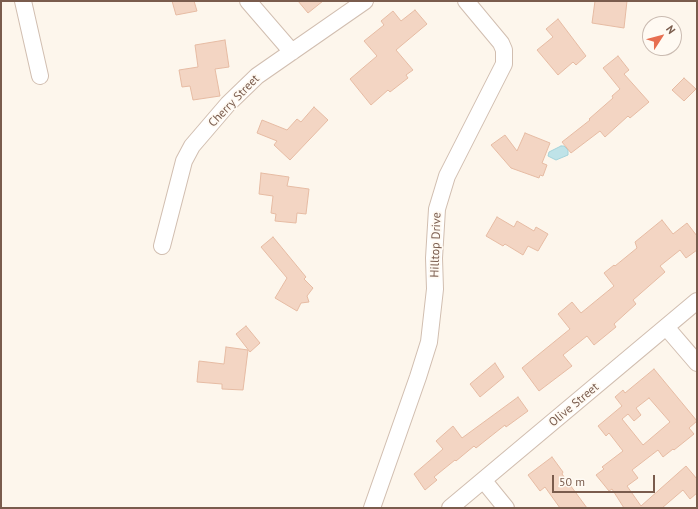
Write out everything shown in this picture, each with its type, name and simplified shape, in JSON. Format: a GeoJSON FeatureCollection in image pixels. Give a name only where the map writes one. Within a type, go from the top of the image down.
{"type":"FeatureCollection","features":[{"type":"Feature","properties":{"kind":"street"},"geometry":{"type":"LineString","coordinates":[[23,1],[40,76]]}},
{"type":"Feature","properties":{"kind":"street"},"geometry":{"type":"LineString","coordinates":[[248,1],[292,52]]}},
{"type":"Feature","properties":{"kind":"street","name":"Cherry Street"},"geometry":{"type":"LineString","coordinates":[[162,246],[184,161],[192,146],[228,104],[257,76],[365,1]]}},
{"type":"Feature","properties":{"kind":"street","name":"Hilltop Drive"},"geometry":{"type":"LineString","coordinates":[[372,508],[429,342],[435,289],[434,258],[437,209],[447,176],[504,64],[504,50],[502,43],[466,1]]}},
{"type":"Feature","properties":{"kind":"street","name":"Olive Street"},"geometry":{"type":"LineString","coordinates":[[450,508],[697,301]]}},
{"type":"Feature","properties":{"kind":"street"},"geometry":{"type":"LineString","coordinates":[[666,327],[697,363]]}},
{"type":"Feature","properties":{"kind":"street"},"geometry":{"type":"LineString","coordinates":[[484,481],[506,508]]}},
{"type":"Feature","properties":{"kind":"water"},"geometry":{"type":"Polygon","coordinates":[[[564,146],[568,150],[568,155],[556,160],[548,156],[549,152],[564,146]]]}},
{"type":"Feature","properties":{"kind":"building"},"geometry":{"type":"Polygon","coordinates":[[[172,1],[194,1],[197,11],[176,15],[172,1]]]}},
{"type":"Feature","properties":{"kind":"building"},"geometry":{"type":"Polygon","coordinates":[[[298,1],[323,1],[308,13],[298,1]]]}},
{"type":"Feature","properties":{"kind":"building"},"geometry":{"type":"Polygon","coordinates":[[[595,1],[627,1],[624,28],[592,23],[595,1]]]}},
{"type":"Feature","properties":{"kind":"building"},"geometry":{"type":"Polygon","coordinates":[[[415,10],[427,24],[396,50],[413,70],[406,75],[408,78],[390,92],[388,90],[371,105],[350,79],[377,56],[364,41],[384,25],[381,21],[393,11],[401,21],[415,10]]]}},
{"type":"Feature","properties":{"kind":"building"},"geometry":{"type":"Polygon","coordinates":[[[558,19],[586,56],[576,65],[573,62],[558,75],[537,50],[553,37],[546,29],[558,19]]]}},
{"type":"Feature","properties":{"kind":"building"},"geometry":{"type":"Polygon","coordinates":[[[225,40],[229,67],[215,69],[220,96],[193,100],[190,86],[182,87],[179,70],[198,67],[195,45],[225,40]]]}},
{"type":"Feature","properties":{"kind":"building"},"geometry":{"type":"Polygon","coordinates":[[[618,56],[629,70],[624,74],[649,102],[630,118],[628,116],[605,137],[600,131],[571,153],[562,142],[590,120],[589,119],[613,98],[612,96],[620,89],[603,68],[618,56]]]}},
{"type":"Feature","properties":{"kind":"building"},"geometry":{"type":"Polygon","coordinates":[[[684,78],[696,89],[684,101],[672,90],[684,78]]]}},
{"type":"Feature","properties":{"kind":"building"},"geometry":{"type":"Polygon","coordinates":[[[314,107],[328,120],[290,160],[274,145],[277,141],[257,133],[262,120],[287,130],[297,119],[301,122],[314,107]]]}},
{"type":"Feature","properties":{"kind":"building"},"geometry":{"type":"Polygon","coordinates":[[[525,133],[550,143],[542,163],[547,165],[543,176],[540,175],[539,178],[511,168],[491,145],[505,135],[517,151],[525,133]]]}},
{"type":"Feature","properties":{"kind":"building"},"geometry":{"type":"Polygon","coordinates":[[[261,173],[289,177],[287,186],[309,189],[306,214],[297,213],[296,223],[275,221],[276,214],[271,213],[273,196],[259,194],[261,173]]]}},
{"type":"Feature","properties":{"kind":"building"},"geometry":{"type":"Polygon","coordinates":[[[497,217],[514,227],[517,221],[534,231],[536,227],[548,234],[538,251],[528,246],[523,255],[505,244],[503,246],[486,236],[497,217]]]}},
{"type":"Feature","properties":{"kind":"building"},"geometry":{"type":"Polygon","coordinates":[[[662,220],[673,234],[687,223],[697,236],[697,250],[686,258],[680,250],[660,266],[665,272],[633,300],[636,304],[614,324],[616,327],[594,345],[587,336],[563,355],[572,366],[539,391],[522,368],[570,329],[558,314],[572,302],[581,313],[614,286],[604,273],[637,248],[635,242],[662,220]]]}},
{"type":"Feature","properties":{"kind":"building"},"geometry":{"type":"Polygon","coordinates":[[[273,237],[306,277],[304,279],[313,288],[307,296],[309,302],[301,303],[297,311],[275,298],[287,278],[261,247],[273,237]]]}},
{"type":"Feature","properties":{"kind":"building"},"geometry":{"type":"Polygon","coordinates":[[[246,326],[260,343],[250,352],[236,334],[246,326]]]}},
{"type":"Feature","properties":{"kind":"building"},"geometry":{"type":"Polygon","coordinates":[[[226,347],[248,350],[243,390],[222,389],[222,384],[197,382],[199,361],[224,364],[226,347]]]}},
{"type":"Feature","properties":{"kind":"building"},"geometry":{"type":"Polygon","coordinates":[[[495,363],[504,377],[480,397],[470,384],[495,363]]]}},
{"type":"Feature","properties":{"kind":"building"},"geometry":{"type":"Polygon","coordinates":[[[654,369],[697,421],[689,428],[694,434],[674,450],[673,449],[663,457],[658,450],[632,470],[638,478],[627,486],[641,506],[686,466],[697,479],[697,493],[690,499],[683,490],[662,508],[624,508],[612,489],[609,491],[596,475],[604,469],[602,467],[623,451],[609,433],[606,436],[598,426],[622,406],[615,397],[623,390],[625,393],[654,369]],[[649,398],[636,408],[641,415],[634,421],[628,414],[622,419],[643,445],[670,422],[649,398]]]}},
{"type":"Feature","properties":{"kind":"building"},"geometry":{"type":"Polygon","coordinates":[[[518,397],[528,411],[506,427],[505,425],[476,448],[474,446],[456,461],[455,460],[434,477],[437,480],[425,490],[414,474],[443,449],[436,441],[453,426],[462,438],[518,397]]]}},
{"type":"Feature","properties":{"kind":"building"},"geometry":{"type":"Polygon","coordinates":[[[552,457],[563,472],[562,474],[587,508],[560,508],[545,487],[540,491],[528,475],[552,457]]]}}]}
